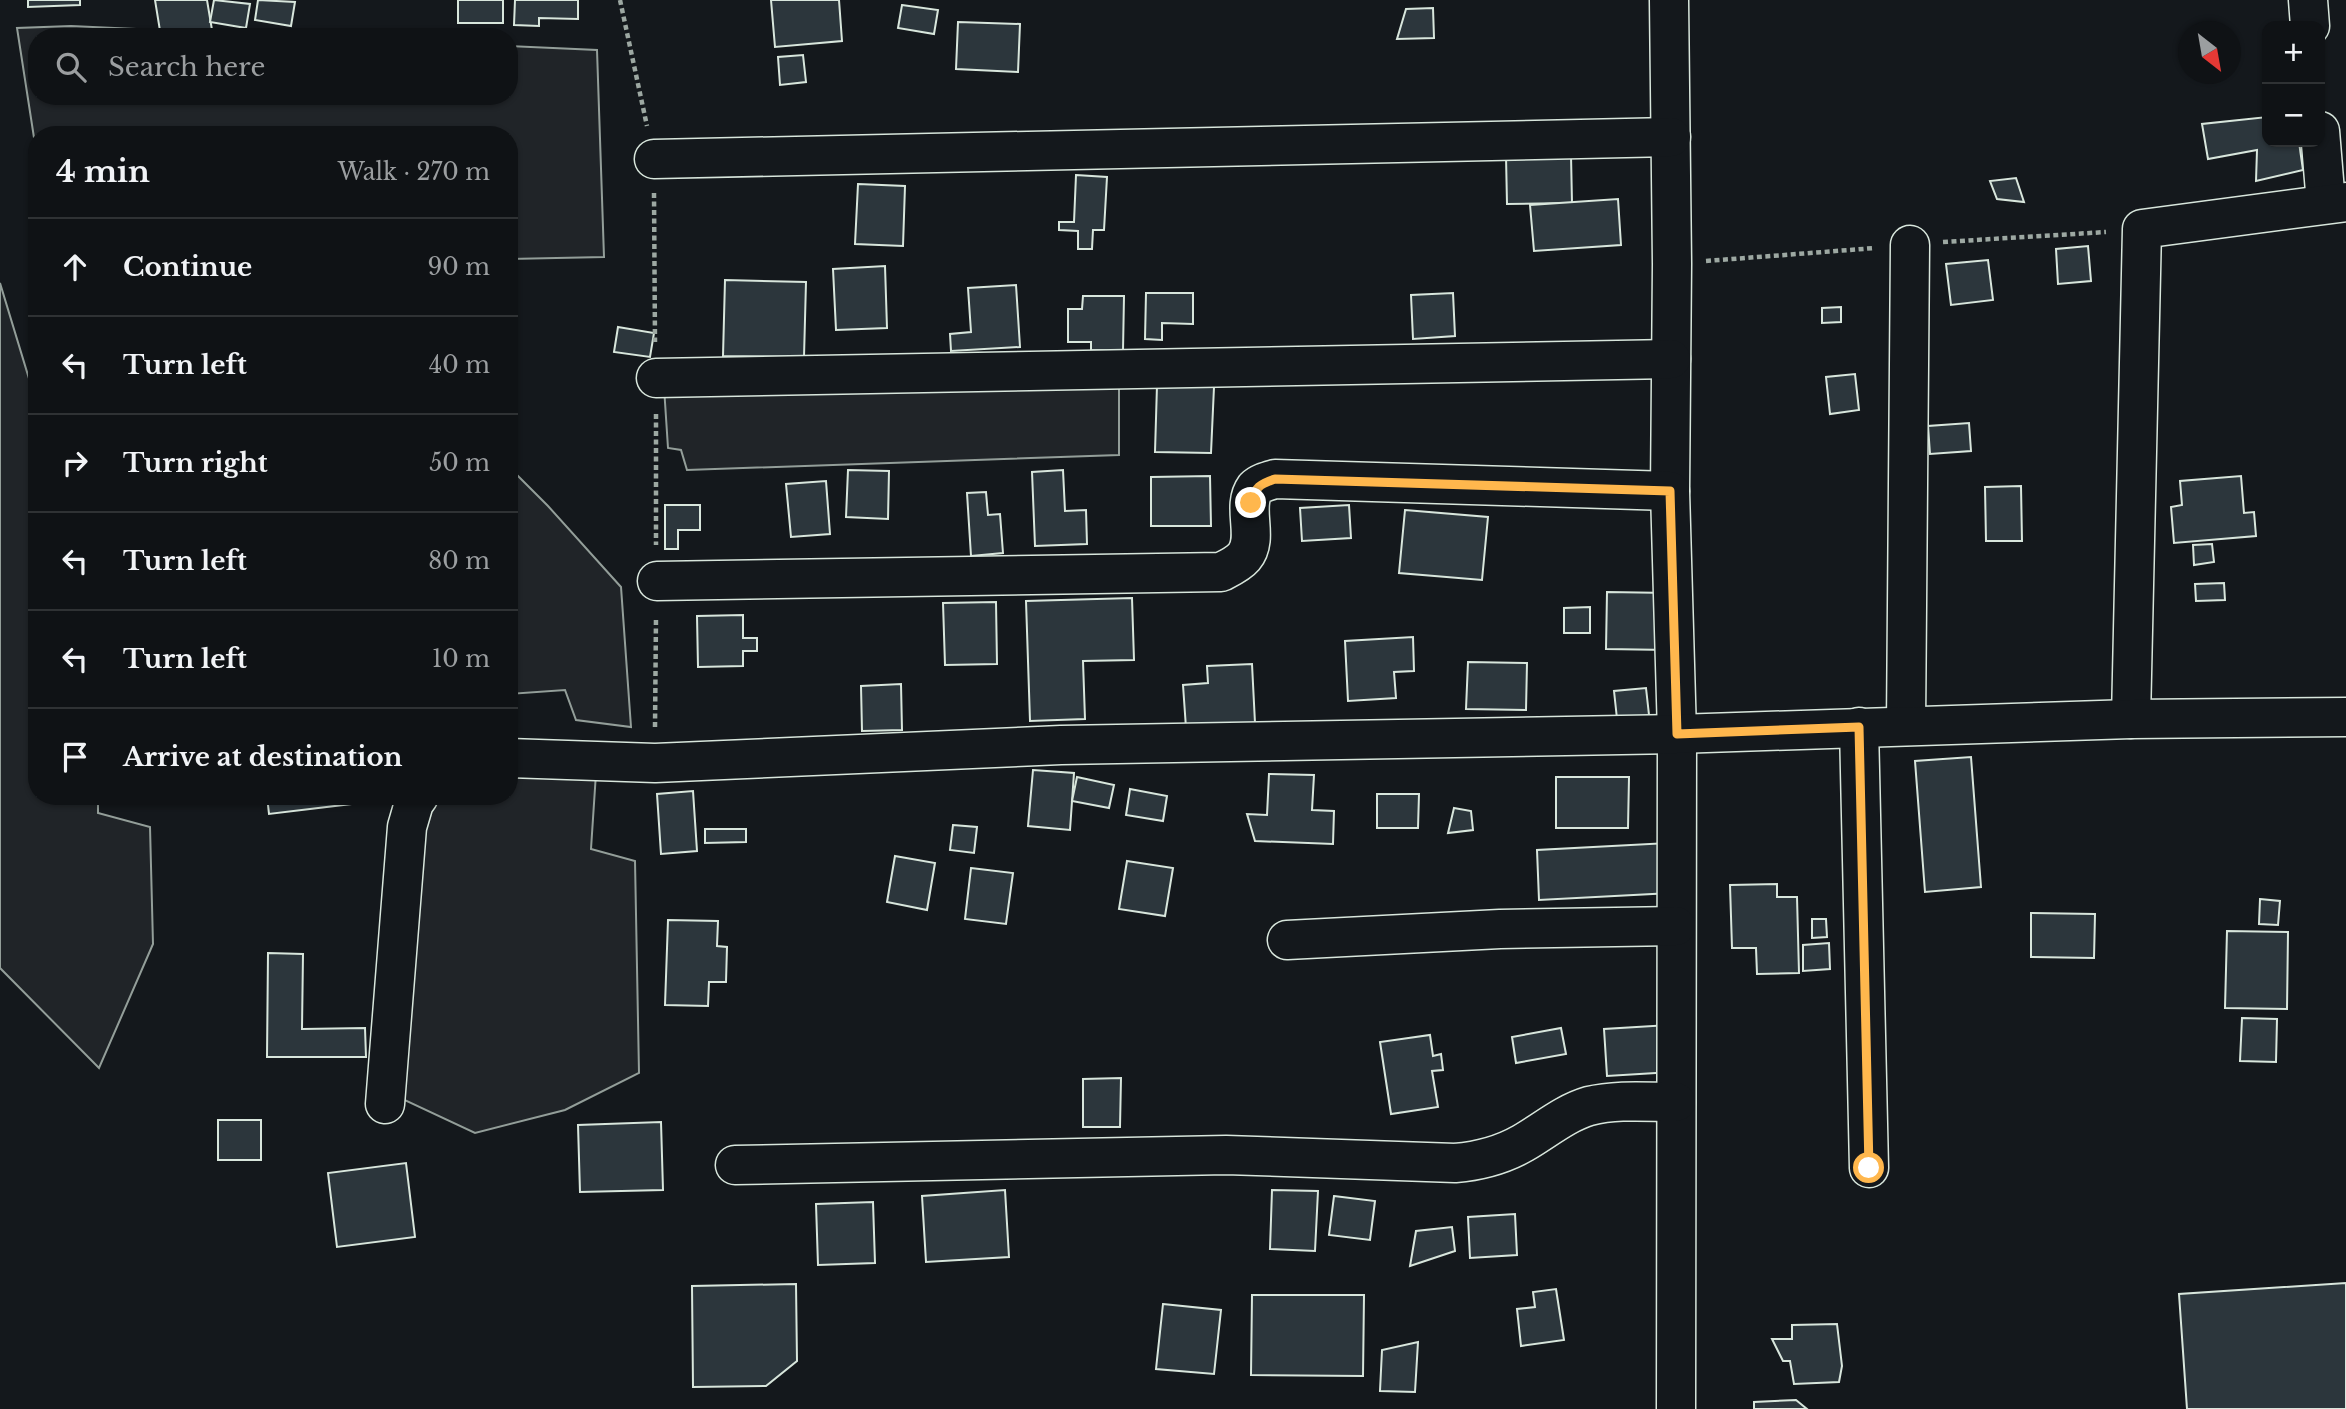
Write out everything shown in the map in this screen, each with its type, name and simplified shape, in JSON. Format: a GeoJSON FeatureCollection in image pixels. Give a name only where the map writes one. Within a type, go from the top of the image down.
{"type":"FeatureCollection","features":[{"type":"Feature","properties":{"kind":"street"},"geometry":{"type":"LineString","coordinates":[[1669,0],[1670,491],[1677,734],[1676,1409]]}},
{"type":"Feature","properties":{"kind":"street"},"geometry":{"type":"LineString","coordinates":[[2308,0],[2310,21]]}},
{"type":"Feature","properties":{"kind":"street"},"geometry":{"type":"LineString","coordinates":[[654,159],[1671,137]]}},
{"type":"Feature","properties":{"kind":"street"},"geometry":{"type":"LineString","coordinates":[[2131,719],[2141,229],[2336,203],[2324,147]]}},
{"type":"Feature","properties":{"kind":"street"},"geometry":{"type":"LineString","coordinates":[[1906,726],[1910,245]]}},
{"type":"Feature","properties":{"kind":"street"},"geometry":{"type":"LineString","coordinates":[[656,378],[1671,359]]}},
{"type":"Feature","properties":{"kind":"street"},"geometry":{"type":"LineString","coordinates":[[657,581],[1221,572],[1246,556],[1251,537],[1251,503],[1254,489],[1275,479],[1670,491]]}},
{"type":"Feature","properties":{"kind":"street"},"geometry":{"type":"LineString","coordinates":[[518,758],[655,763],[1061,745],[1677,734],[2131,719],[2346,716]]}},
{"type":"Feature","properties":{"kind":"street"},"geometry":{"type":"LineString","coordinates":[[1859,727],[1869,1168]]}},
{"type":"Feature","properties":{"kind":"street"},"geometry":{"type":"LineString","coordinates":[[384,1104],[407,827],[413,805]]}},
{"type":"Feature","properties":{"kind":"street"},"geometry":{"type":"LineString","coordinates":[[1287,940],[1500,929],[1676,926]]}},
{"type":"Feature","properties":{"kind":"street"},"geometry":{"type":"LineString","coordinates":[[735,1165],[1227,1155],[1455,1163],[1475,1161],[1520,1145],[1572,1113],[1589,1107],[1609,1103],[1676,1102]]}},
{"type":"Feature","properties":{"kind":"shaded area"},"geometry":{"type":"Polygon","coordinates":[[[71,26],[115,28],[28,28],[28,99],[17,28],[71,26]]]}},
{"type":"Feature","properties":{"kind":"shaded area"},"geometry":{"type":"Polygon","coordinates":[[[518,46],[597,50],[604,257],[518,259],[518,126],[32,126],[29,105],[518,105],[518,46]]]}},
{"type":"Feature","properties":{"kind":"shaded area"},"geometry":{"type":"Polygon","coordinates":[[[0,283],[28,375],[28,805],[98,805],[98,813],[150,827],[153,944],[99,1068],[0,968],[0,283]]]}},
{"type":"Feature","properties":{"kind":"shaded area"},"geometry":{"type":"Polygon","coordinates":[[[1119,384],[1119,455],[687,470],[681,450],[668,448],[664,387],[1119,384]]]}},
{"type":"Feature","properties":{"kind":"shaded area"},"geometry":{"type":"Polygon","coordinates":[[[518,476],[621,587],[631,727],[576,720],[565,690],[518,693],[518,476]]]}},
{"type":"Feature","properties":{"kind":"shaded area"},"geometry":{"type":"Polygon","coordinates":[[[518,773],[596,773],[591,849],[635,861],[639,1073],[565,1110],[475,1133],[398,1097],[427,806],[518,805],[518,773]]]}},
{"type":"Feature","properties":{"kind":"building"},"geometry":{"type":"Polygon","coordinates":[[[28,0],[80,0],[80,5],[28,7],[28,0]]]}},
{"type":"Feature","properties":{"kind":"building"},"geometry":{"type":"Polygon","coordinates":[[[155,0],[207,0],[212,28],[160,28],[155,0]]]}},
{"type":"Feature","properties":{"kind":"building"},"geometry":{"type":"Polygon","coordinates":[[[214,0],[250,4],[246,28],[210,22],[214,0]]]}},
{"type":"Feature","properties":{"kind":"building"},"geometry":{"type":"Polygon","coordinates":[[[258,0],[295,2],[291,26],[255,20],[258,0]]]}},
{"type":"Feature","properties":{"kind":"building"},"geometry":{"type":"Polygon","coordinates":[[[458,0],[503,0],[503,23],[458,23],[458,0]]]}},
{"type":"Feature","properties":{"kind":"building"},"geometry":{"type":"Polygon","coordinates":[[[515,0],[578,0],[578,19],[539,18],[539,26],[514,25],[515,0]]]}},
{"type":"Feature","properties":{"kind":"building"},"geometry":{"type":"Polygon","coordinates":[[[771,0],[839,0],[842,41],[775,47],[771,0]]]}},
{"type":"Feature","properties":{"kind":"building"},"geometry":{"type":"Polygon","coordinates":[[[902,5],[938,10],[934,34],[898,28],[902,5]]]}},
{"type":"Feature","properties":{"kind":"building"},"geometry":{"type":"Polygon","coordinates":[[[1433,8],[1434,38],[1397,39],[1406,9],[1433,8]]]}},
{"type":"Feature","properties":{"kind":"building"},"geometry":{"type":"Polygon","coordinates":[[[958,22],[1020,24],[1018,72],[956,69],[958,22]]]}},
{"type":"Feature","properties":{"kind":"building"},"geometry":{"type":"Polygon","coordinates":[[[803,55],[806,82],[780,85],[778,57],[803,55]]]}},
{"type":"Feature","properties":{"kind":"building"},"geometry":{"type":"Polygon","coordinates":[[[2262,118],[2262,147],[2300,147],[2303,170],[2256,181],[2257,150],[2208,159],[2202,124],[2262,118]]]}},
{"type":"Feature","properties":{"kind":"building"},"geometry":{"type":"Polygon","coordinates":[[[1571,155],[1572,203],[1507,204],[1506,156],[1571,155]]]}},
{"type":"Feature","properties":{"kind":"building"},"geometry":{"type":"Polygon","coordinates":[[[1076,175],[1107,177],[1104,230],[1093,230],[1092,249],[1078,249],[1078,231],[1059,230],[1059,222],[1074,222],[1076,175]]]}},
{"type":"Feature","properties":{"kind":"building"},"geometry":{"type":"Polygon","coordinates":[[[2016,178],[2024,202],[1997,199],[1990,181],[2016,178]]]}},
{"type":"Feature","properties":{"kind":"building"},"geometry":{"type":"Polygon","coordinates":[[[858,184],[905,186],[903,246],[855,244],[858,184]]]}},
{"type":"Feature","properties":{"kind":"building"},"geometry":{"type":"Polygon","coordinates":[[[1618,199],[1621,245],[1534,251],[1530,205],[1618,199]]]}},
{"type":"Feature","properties":{"kind":"building"},"geometry":{"type":"Polygon","coordinates":[[[2088,246],[2091,281],[2058,284],[2056,249],[2088,246]]]}},
{"type":"Feature","properties":{"kind":"building"},"geometry":{"type":"Polygon","coordinates":[[[1988,260],[1993,300],[1951,305],[1946,264],[1988,260]]]}},
{"type":"Feature","properties":{"kind":"building"},"geometry":{"type":"Polygon","coordinates":[[[885,266],[887,328],[836,330],[833,269],[885,266]]]}},
{"type":"Feature","properties":{"kind":"building"},"geometry":{"type":"Polygon","coordinates":[[[725,280],[806,282],[804,357],[723,356],[725,280]]]}},
{"type":"Feature","properties":{"kind":"building"},"geometry":{"type":"Polygon","coordinates":[[[1016,285],[1020,347],[951,351],[950,334],[971,332],[968,288],[1016,285]]]}},
{"type":"Feature","properties":{"kind":"building"},"geometry":{"type":"Polygon","coordinates":[[[1146,293],[1193,293],[1193,324],[1162,323],[1162,340],[1145,339],[1146,293]]]}},
{"type":"Feature","properties":{"kind":"building"},"geometry":{"type":"Polygon","coordinates":[[[1453,293],[1455,336],[1413,339],[1411,295],[1453,293]]]}},
{"type":"Feature","properties":{"kind":"building"},"geometry":{"type":"Polygon","coordinates":[[[1083,296],[1124,296],[1123,351],[1091,350],[1091,342],[1068,342],[1068,309],[1082,309],[1083,296]]]}},
{"type":"Feature","properties":{"kind":"building"},"geometry":{"type":"Polygon","coordinates":[[[1841,307],[1841,322],[1822,323],[1822,308],[1841,307]]]}},
{"type":"Feature","properties":{"kind":"building"},"geometry":{"type":"Polygon","coordinates":[[[618,327],[654,333],[650,357],[614,352],[618,327]]]}},
{"type":"Feature","properties":{"kind":"building"},"geometry":{"type":"Polygon","coordinates":[[[1855,374],[1859,410],[1830,414],[1826,377],[1855,374]]]}},
{"type":"Feature","properties":{"kind":"building"},"geometry":{"type":"Polygon","coordinates":[[[1157,385],[1214,387],[1211,453],[1155,452],[1157,385]]]}},
{"type":"Feature","properties":{"kind":"building"},"geometry":{"type":"Polygon","coordinates":[[[1969,423],[1971,451],[1930,454],[1928,426],[1969,423]]]}},
{"type":"Feature","properties":{"kind":"building"},"geometry":{"type":"Polygon","coordinates":[[[848,470],[889,471],[888,519],[846,517],[848,470]]]}},
{"type":"Feature","properties":{"kind":"building"},"geometry":{"type":"Polygon","coordinates":[[[1063,470],[1065,511],[1086,510],[1087,544],[1035,546],[1032,472],[1063,470]]]}},
{"type":"Feature","properties":{"kind":"building"},"geometry":{"type":"Polygon","coordinates":[[[1210,476],[1211,526],[1151,526],[1151,477],[1210,476]]]}},
{"type":"Feature","properties":{"kind":"building"},"geometry":{"type":"Polygon","coordinates":[[[2241,476],[2244,513],[2254,512],[2256,536],[2174,543],[2171,507],[2182,505],[2180,481],[2241,476]]]}},
{"type":"Feature","properties":{"kind":"building"},"geometry":{"type":"Polygon","coordinates":[[[826,481],[830,534],[791,537],[786,484],[826,481]]]}},
{"type":"Feature","properties":{"kind":"building"},"geometry":{"type":"Polygon","coordinates":[[[2021,486],[2022,541],[1986,541],[1985,487],[2021,486]]]}},
{"type":"Feature","properties":{"kind":"building"},"geometry":{"type":"Polygon","coordinates":[[[986,492],[988,515],[1000,514],[1003,553],[971,556],[967,493],[986,492]]]}},
{"type":"Feature","properties":{"kind":"building"},"geometry":{"type":"Polygon","coordinates":[[[665,505],[700,505],[700,530],[678,530],[678,549],[665,549],[665,505]]]}},
{"type":"Feature","properties":{"kind":"building"},"geometry":{"type":"Polygon","coordinates":[[[1349,505],[1351,538],[1302,541],[1300,508],[1349,505]]]}},
{"type":"Feature","properties":{"kind":"building"},"geometry":{"type":"Polygon","coordinates":[[[1405,510],[1488,517],[1482,580],[1399,573],[1405,510]]]}},
{"type":"Feature","properties":{"kind":"building"},"geometry":{"type":"Polygon","coordinates":[[[2212,544],[2214,562],[2194,565],[2193,545],[2212,544]]]}},
{"type":"Feature","properties":{"kind":"building"},"geometry":{"type":"Polygon","coordinates":[[[2224,583],[2225,600],[2196,601],[2195,584],[2224,583]]]}},
{"type":"Feature","properties":{"kind":"building"},"geometry":{"type":"Polygon","coordinates":[[[1607,592],[1670,593],[1669,650],[1606,649],[1607,592]]]}},
{"type":"Feature","properties":{"kind":"building"},"geometry":{"type":"Polygon","coordinates":[[[1132,598],[1134,660],[1083,661],[1085,719],[1030,721],[1026,601],[1132,598]]]}},
{"type":"Feature","properties":{"kind":"building"},"geometry":{"type":"Polygon","coordinates":[[[996,602],[997,664],[945,665],[943,603],[996,602]]]}},
{"type":"Feature","properties":{"kind":"building"},"geometry":{"type":"Polygon","coordinates":[[[1590,607],[1590,633],[1564,633],[1564,608],[1590,607]]]}},
{"type":"Feature","properties":{"kind":"building"},"geometry":{"type":"Polygon","coordinates":[[[743,615],[743,638],[757,638],[757,651],[743,651],[743,666],[698,667],[697,616],[743,615]]]}},
{"type":"Feature","properties":{"kind":"building"},"geometry":{"type":"Polygon","coordinates":[[[1413,637],[1414,671],[1394,672],[1396,698],[1348,701],[1345,641],[1413,637]]]}},
{"type":"Feature","properties":{"kind":"building"},"geometry":{"type":"Polygon","coordinates":[[[1468,662],[1527,663],[1526,710],[1466,709],[1468,662]]]}},
{"type":"Feature","properties":{"kind":"building"},"geometry":{"type":"Polygon","coordinates":[[[1252,664],[1255,723],[1186,728],[1183,685],[1208,683],[1207,666],[1252,664]]]}},
{"type":"Feature","properties":{"kind":"building"},"geometry":{"type":"Polygon","coordinates":[[[901,684],[902,730],[862,731],[861,686],[901,684]]]}},
{"type":"Feature","properties":{"kind":"building"},"geometry":{"type":"Polygon","coordinates":[[[1646,688],[1650,724],[1618,728],[1614,691],[1646,688]]]}},
{"type":"Feature","properties":{"kind":"building"},"geometry":{"type":"Polygon","coordinates":[[[1971,757],[1981,887],[1925,892],[1915,761],[1971,757]]]}},
{"type":"Feature","properties":{"kind":"building"},"geometry":{"type":"Polygon","coordinates":[[[1033,770],[1074,773],[1070,830],[1028,826],[1033,770]]]}},
{"type":"Feature","properties":{"kind":"building"},"geometry":{"type":"Polygon","coordinates":[[[1269,774],[1314,775],[1312,810],[1334,811],[1333,844],[1255,841],[1247,814],[1267,815],[1269,774]]]}},
{"type":"Feature","properties":{"kind":"building"},"geometry":{"type":"Polygon","coordinates":[[[1077,777],[1114,785],[1109,808],[1072,801],[1077,777]]]}},
{"type":"Feature","properties":{"kind":"building"},"geometry":{"type":"Polygon","coordinates":[[[1556,777],[1629,777],[1628,828],[1556,828],[1556,777]]]}},
{"type":"Feature","properties":{"kind":"building"},"geometry":{"type":"Polygon","coordinates":[[[1130,789],[1167,796],[1163,821],[1126,815],[1130,789]]]}},
{"type":"Feature","properties":{"kind":"building"},"geometry":{"type":"Polygon","coordinates":[[[693,791],[697,851],[661,854],[657,794],[693,791]]]}},
{"type":"Feature","properties":{"kind":"building"},"geometry":{"type":"Polygon","coordinates":[[[1377,794],[1419,794],[1418,828],[1377,828],[1377,794]]]}},
{"type":"Feature","properties":{"kind":"building"},"geometry":{"type":"Polygon","coordinates":[[[268,805],[343,805],[269,814],[268,805]]]}},
{"type":"Feature","properties":{"kind":"building"},"geometry":{"type":"Polygon","coordinates":[[[1454,808],[1471,811],[1473,830],[1448,833],[1454,808]]]}},
{"type":"Feature","properties":{"kind":"building"},"geometry":{"type":"Polygon","coordinates":[[[953,825],[977,827],[974,853],[950,850],[953,825]]]}},
{"type":"Feature","properties":{"kind":"building"},"geometry":{"type":"Polygon","coordinates":[[[705,829],[746,829],[746,842],[705,843],[705,829]]]}},
{"type":"Feature","properties":{"kind":"building"},"geometry":{"type":"Polygon","coordinates":[[[1668,843],[1671,893],[1539,900],[1537,850],[1668,843]]]}},
{"type":"Feature","properties":{"kind":"building"},"geometry":{"type":"Polygon","coordinates":[[[895,856],[935,863],[927,910],[887,902],[895,856]]]}},
{"type":"Feature","properties":{"kind":"building"},"geometry":{"type":"Polygon","coordinates":[[[1127,861],[1173,868],[1165,916],[1119,909],[1127,861]]]}},
{"type":"Feature","properties":{"kind":"building"},"geometry":{"type":"Polygon","coordinates":[[[971,868],[1013,873],[1006,924],[965,919],[971,868]]]}},
{"type":"Feature","properties":{"kind":"building"},"geometry":{"type":"Polygon","coordinates":[[[1777,884],[1777,897],[1797,897],[1799,973],[1757,974],[1756,948],[1732,948],[1730,885],[1777,884]]]}},
{"type":"Feature","properties":{"kind":"building"},"geometry":{"type":"Polygon","coordinates":[[[2260,899],[2280,901],[2278,925],[2259,924],[2260,899]]]}},
{"type":"Feature","properties":{"kind":"building"},"geometry":{"type":"Polygon","coordinates":[[[2031,913],[2095,914],[2094,958],[2031,957],[2031,913]]]}},
{"type":"Feature","properties":{"kind":"building"},"geometry":{"type":"Polygon","coordinates":[[[1812,919],[1826,919],[1827,937],[1812,938],[1812,919]]]}},
{"type":"Feature","properties":{"kind":"building"},"geometry":{"type":"Polygon","coordinates":[[[668,920],[718,921],[717,946],[727,947],[726,982],[709,982],[708,1006],[665,1005],[668,920]]]}},
{"type":"Feature","properties":{"kind":"building"},"geometry":{"type":"Polygon","coordinates":[[[2227,931],[2288,932],[2287,1009],[2225,1008],[2227,931]]]}},
{"type":"Feature","properties":{"kind":"building"},"geometry":{"type":"Polygon","coordinates":[[[1829,943],[1830,969],[1803,971],[1803,945],[1829,943]]]}},
{"type":"Feature","properties":{"kind":"building"},"geometry":{"type":"Polygon","coordinates":[[[268,953],[303,954],[302,1029],[365,1028],[366,1057],[267,1057],[268,953]]]}},
{"type":"Feature","properties":{"kind":"building"},"geometry":{"type":"Polygon","coordinates":[[[2242,1018],[2277,1019],[2276,1062],[2240,1061],[2242,1018]]]}},
{"type":"Feature","properties":{"kind":"building"},"geometry":{"type":"Polygon","coordinates":[[[1669,1025],[1672,1072],[1607,1076],[1604,1029],[1669,1025]]]}},
{"type":"Feature","properties":{"kind":"building"},"geometry":{"type":"Polygon","coordinates":[[[1561,1028],[1566,1054],[1516,1063],[1512,1037],[1561,1028]]]}},
{"type":"Feature","properties":{"kind":"building"},"geometry":{"type":"Polygon","coordinates":[[[1430,1035],[1433,1056],[1441,1054],[1443,1070],[1432,1071],[1438,1107],[1391,1114],[1380,1042],[1430,1035]]]}},
{"type":"Feature","properties":{"kind":"building"},"geometry":{"type":"Polygon","coordinates":[[[1121,1078],[1120,1127],[1083,1127],[1083,1079],[1121,1078]]]}},
{"type":"Feature","properties":{"kind":"building"},"geometry":{"type":"Polygon","coordinates":[[[218,1120],[261,1120],[261,1160],[218,1160],[218,1120]]]}},
{"type":"Feature","properties":{"kind":"building"},"geometry":{"type":"Polygon","coordinates":[[[661,1122],[663,1190],[580,1192],[578,1125],[661,1122]]]}},
{"type":"Feature","properties":{"kind":"building"},"geometry":{"type":"Polygon","coordinates":[[[406,1163],[415,1237],[337,1247],[328,1173],[406,1163]]]}},
{"type":"Feature","properties":{"kind":"building"},"geometry":{"type":"Polygon","coordinates":[[[1005,1190],[1009,1257],[926,1262],[922,1196],[1005,1190]]]}},
{"type":"Feature","properties":{"kind":"building"},"geometry":{"type":"Polygon","coordinates":[[[1272,1190],[1318,1191],[1315,1251],[1270,1249],[1272,1190]]]}},
{"type":"Feature","properties":{"kind":"building"},"geometry":{"type":"Polygon","coordinates":[[[1334,1196],[1375,1201],[1370,1240],[1329,1235],[1334,1196]]]}},
{"type":"Feature","properties":{"kind":"building"},"geometry":{"type":"Polygon","coordinates":[[[873,1202],[875,1263],[818,1265],[816,1204],[873,1202]]]}},
{"type":"Feature","properties":{"kind":"building"},"geometry":{"type":"Polygon","coordinates":[[[1515,1214],[1517,1255],[1470,1258],[1468,1217],[1515,1214]]]}},
{"type":"Feature","properties":{"kind":"building"},"geometry":{"type":"Polygon","coordinates":[[[1452,1227],[1455,1251],[1410,1266],[1416,1231],[1452,1227]]]}},
{"type":"Feature","properties":{"kind":"building"},"geometry":{"type":"Polygon","coordinates":[[[2346,1283],[2346,1409],[2187,1409],[2179,1294],[2346,1283]]]}},
{"type":"Feature","properties":{"kind":"building"},"geometry":{"type":"Polygon","coordinates":[[[796,1284],[797,1361],[766,1386],[693,1387],[692,1286],[796,1284]]]}},
{"type":"Feature","properties":{"kind":"building"},"geometry":{"type":"Polygon","coordinates":[[[1556,1289],[1564,1340],[1521,1346],[1517,1309],[1535,1307],[1533,1292],[1556,1289]]]}},
{"type":"Feature","properties":{"kind":"building"},"geometry":{"type":"Polygon","coordinates":[[[1252,1295],[1364,1295],[1363,1376],[1251,1375],[1252,1295]]]}},
{"type":"Feature","properties":{"kind":"building"},"geometry":{"type":"Polygon","coordinates":[[[1163,1304],[1221,1310],[1214,1374],[1156,1369],[1163,1304]]]}},
{"type":"Feature","properties":{"kind":"building"},"geometry":{"type":"Polygon","coordinates":[[[1837,1324],[1842,1366],[1839,1382],[1794,1384],[1790,1361],[1783,1361],[1772,1339],[1792,1339],[1792,1325],[1837,1324]]]}},
{"type":"Feature","properties":{"kind":"building"},"geometry":{"type":"Polygon","coordinates":[[[1418,1342],[1415,1392],[1380,1391],[1382,1350],[1418,1342]]]}},
{"type":"Feature","properties":{"kind":"building"},"geometry":{"type":"Polygon","coordinates":[[[1796,1400],[1807,1409],[1754,1409],[1754,1402],[1796,1400]]]}},
{"type":"Feature","properties":{"kind":"route"},"geometry":{"type":"LineString","coordinates":[[1251,503],[1254,489],[1275,479],[1670,491],[1677,734],[1859,727],[1869,1168]]}}]}
